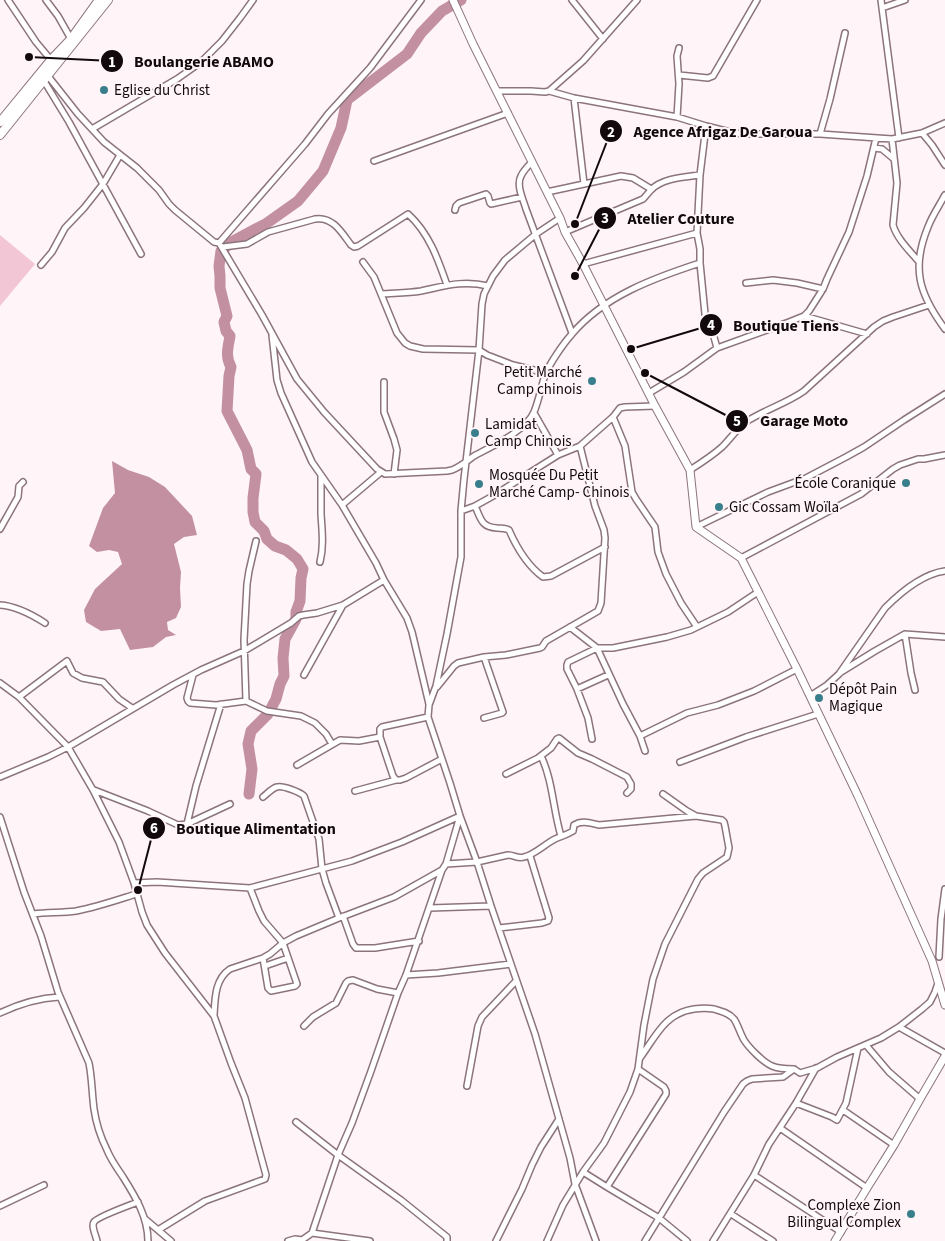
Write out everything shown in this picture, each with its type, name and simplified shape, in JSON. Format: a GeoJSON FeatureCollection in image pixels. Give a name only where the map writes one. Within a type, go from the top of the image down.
{"type":"FeatureCollection","features":[{"type":"Feature","properties":{"kind":"main road"},"geometry":{"type":"LineString","coordinates":[[0,122],[50,60],[70,39],[99,0]]}},
{"type":"Feature","properties":{"kind":"main road"},"geometry":{"type":"LineString","coordinates":[[0,135],[108,0]]}},
{"type":"Feature","properties":{"kind":"main road"},"geometry":{"type":"LineString","coordinates":[[453,0],[560,218],[565,232],[690,470],[696,527],[741,558],[797,669],[858,796],[932,961],[945,1005]]}},
{"type":"Feature","properties":{"kind":"main road"},"geometry":{"type":"LineString","coordinates":[[835,1241],[894,1146],[945,1054]]}},
{"type":"Feature","properties":{"kind":"street"},"geometry":{"type":"LineString","coordinates":[[8,0],[50,60]]}},
{"type":"Feature","properties":{"kind":"street"},"geometry":{"type":"LineString","coordinates":[[46,0],[58,16],[70,39]]}},
{"type":"Feature","properties":{"kind":"street"},"geometry":{"type":"LineString","coordinates":[[92,129],[177,79],[201,62],[222,41],[253,0]]}},
{"type":"Feature","properties":{"kind":"street"},"geometry":{"type":"LineString","coordinates":[[221,245],[328,114],[370,68],[421,0]]}},
{"type":"Feature","properties":{"kind":"street"},"geometry":{"type":"LineString","coordinates":[[572,0],[603,38]]}},
{"type":"Feature","properties":{"kind":"street"},"geometry":{"type":"LineString","coordinates":[[629,0],[633,5]]}},
{"type":"Feature","properties":{"kind":"street"},"geometry":{"type":"LineString","coordinates":[[550,91],[583,61],[638,0]]}},
{"type":"Feature","properties":{"kind":"street"},"geometry":{"type":"LineString","coordinates":[[679,75],[708,78],[713,76],[757,0]]}},
{"type":"Feature","properties":{"kind":"street"},"geometry":{"type":"LineString","coordinates":[[881,0],[899,138]]}},
{"type":"Feature","properties":{"kind":"street"},"geometry":{"type":"LineString","coordinates":[[882,8],[905,0]]}},
{"type":"Feature","properties":{"kind":"street"},"geometry":{"type":"LineString","coordinates":[[820,134],[846,34]]}},
{"type":"Feature","properties":{"kind":"street"},"geometry":{"type":"LineString","coordinates":[[677,117],[679,75],[677,56],[679,48]]}},
{"type":"Feature","properties":{"kind":"street"},"geometry":{"type":"LineString","coordinates":[[46,78],[104,142],[137,168],[175,210],[214,242],[221,245],[246,244],[268,232],[322,218],[337,226],[354,247],[408,214],[429,240],[448,285]]}},
{"type":"Feature","properties":{"kind":"street"},"geometry":{"type":"LineString","coordinates":[[46,78],[141,254]]}},
{"type":"Feature","properties":{"kind":"street"},"geometry":{"type":"LineString","coordinates":[[497,91],[550,91],[574,98],[677,117],[734,133],[746,134],[820,134],[892,139],[922,133],[945,123]]}},
{"type":"Feature","properties":{"kind":"street"},"geometry":{"type":"LineString","coordinates":[[574,98],[584,184]]}},
{"type":"Feature","properties":{"kind":"street"},"geometry":{"type":"LineString","coordinates":[[374,161],[508,113]]}},
{"type":"Feature","properties":{"kind":"street"},"geometry":{"type":"LineString","coordinates":[[706,126],[700,175],[697,233],[700,248],[705,314],[716,348]]}},
{"type":"Feature","properties":{"kind":"street"},"geometry":{"type":"LineString","coordinates":[[922,133],[945,165]]}},
{"type":"Feature","properties":{"kind":"street"},"geometry":{"type":"LineString","coordinates":[[649,393],[684,372],[716,348],[804,316],[813,306],[823,289],[849,232],[876,138]]}},
{"type":"Feature","properties":{"kind":"street"},"geometry":{"type":"LineString","coordinates":[[892,139],[897,183],[893,225],[898,236],[919,262]]}},
{"type":"Feature","properties":{"kind":"street"},"geometry":{"type":"LineString","coordinates":[[874,148],[882,149],[894,160]]}},
{"type":"Feature","properties":{"kind":"street"},"geometry":{"type":"LineString","coordinates":[[41,265],[52,252],[65,228],[84,208],[102,184],[120,155]]}},
{"type":"Feature","properties":{"kind":"street"},"geometry":{"type":"LineString","coordinates":[[532,162],[520,177],[522,197],[572,333]]}},
{"type":"Feature","properties":{"kind":"street"},"geometry":{"type":"LineString","coordinates":[[565,232],[643,199],[651,189],[668,180],[700,175]]}},
{"type":"Feature","properties":{"kind":"street"},"geometry":{"type":"LineString","coordinates":[[547,192],[621,176],[633,178],[651,189]]}},
{"type":"Feature","properties":{"kind":"street"},"geometry":{"type":"LineString","coordinates":[[455,210],[456,206],[460,203],[486,194],[490,204],[522,197]]}},
{"type":"Feature","properties":{"kind":"street"},"geometry":{"type":"LineString","coordinates":[[945,196],[929,225],[919,262],[921,286],[929,305],[945,329]]}},
{"type":"Feature","properties":{"kind":"street"},"geometry":{"type":"LineString","coordinates":[[560,218],[536,234],[505,260],[493,276],[482,304],[479,350],[461,511],[461,558],[449,627],[428,717],[535,1034],[570,1158],[575,1184],[596,1241]]}},
{"type":"Feature","properties":{"kind":"street"},"geometry":{"type":"LineString","coordinates":[[583,264],[697,233]]}},
{"type":"Feature","properties":{"kind":"street"},"geometry":{"type":"LineString","coordinates":[[221,245],[301,384],[324,412],[385,474],[447,471],[456,468],[519,429],[526,424],[534,413],[546,374],[572,333],[578,327],[604,305],[628,291],[700,263]]}},
{"type":"Feature","properties":{"kind":"street"},"geometry":{"type":"LineString","coordinates":[[363,262],[370,269],[397,333],[405,343],[423,349],[479,350],[513,365],[546,374]]}},
{"type":"Feature","properties":{"kind":"street"},"geometry":{"type":"LineString","coordinates":[[746,283],[773,280],[823,289]]}},
{"type":"Feature","properties":{"kind":"street"},"geometry":{"type":"LineString","coordinates":[[381,294],[420,291],[448,285],[470,283],[488,286]]}},
{"type":"Feature","properties":{"kind":"street"},"geometry":{"type":"LineString","coordinates":[[690,470],[722,447],[747,421],[796,397],[804,391],[883,321],[929,305]]}},
{"type":"Feature","properties":{"kind":"street"},"geometry":{"type":"LineString","coordinates":[[804,316],[867,334]]}},
{"type":"Feature","properties":{"kind":"street"},"geometry":{"type":"LineString","coordinates":[[271,332],[279,387],[307,452],[321,476],[342,505],[410,625],[430,705]]}},
{"type":"Feature","properties":{"kind":"street"},"geometry":{"type":"LineString","coordinates":[[384,382],[384,412],[397,450],[394,474]]}},
{"type":"Feature","properties":{"kind":"street"},"geometry":{"type":"LineString","coordinates":[[696,527],[768,492],[806,478],[846,457],[945,394]]}},
{"type":"Feature","properties":{"kind":"street"},"geometry":{"type":"LineString","coordinates":[[461,511],[493,496],[558,455],[580,446],[613,417],[620,408],[655,406]]}},
{"type":"Feature","properties":{"kind":"street"},"geometry":{"type":"LineString","coordinates":[[534,413],[558,455]]}},
{"type":"Feature","properties":{"kind":"street"},"geometry":{"type":"LineString","coordinates":[[613,417],[625,446],[631,483],[636,500],[655,527],[658,552],[666,574],[681,603],[697,627]]}},
{"type":"Feature","properties":{"kind":"street"},"geometry":{"type":"LineString","coordinates":[[434,689],[458,663],[540,648],[546,641],[598,611],[601,604],[606,538],[595,506],[580,446]]}},
{"type":"Feature","properties":{"kind":"street"},"geometry":{"type":"LineString","coordinates":[[741,558],[861,494],[900,465],[918,459],[945,455]]}},
{"type":"Feature","properties":{"kind":"street"},"geometry":{"type":"LineString","coordinates":[[342,505],[381,472]]}},
{"type":"Feature","properties":{"kind":"street"},"geometry":{"type":"LineString","coordinates":[[320,562],[322,551],[321,476]]}},
{"type":"Feature","properties":{"kind":"street"},"geometry":{"type":"LineString","coordinates":[[0,529],[18,497],[19,486],[23,482]]}},
{"type":"Feature","properties":{"kind":"street"},"geometry":{"type":"LineString","coordinates":[[475,506],[487,527],[509,530],[514,541],[530,564],[543,577],[551,576],[605,547]]}},
{"type":"Feature","properties":{"kind":"street"},"geometry":{"type":"LineString","coordinates":[[246,701],[244,651],[248,578],[256,541]]}},
{"type":"Feature","properties":{"kind":"street"},"geometry":{"type":"LineString","coordinates":[[839,674],[891,602],[915,583],[929,575],[945,570]]}},
{"type":"Feature","properties":{"kind":"street"},"geometry":{"type":"LineString","coordinates":[[0,777],[68,747],[132,708],[193,675],[244,651],[291,623],[302,614],[317,613],[343,605],[384,580]]}},
{"type":"Feature","properties":{"kind":"street"},"geometry":{"type":"LineString","coordinates":[[592,739],[577,689],[567,669],[568,662],[597,648],[622,646],[667,637],[697,627],[728,612],[758,592]]}},
{"type":"Feature","properties":{"kind":"street"},"geometry":{"type":"LineString","coordinates":[[0,605],[17,608],[44,623]]}},
{"type":"Feature","properties":{"kind":"street"},"geometry":{"type":"LineString","coordinates":[[304,675],[343,605]]}},
{"type":"Feature","properties":{"kind":"street"},"geometry":{"type":"LineString","coordinates":[[570,627],[597,648],[608,675],[640,736],[645,751]]}},
{"type":"Feature","properties":{"kind":"street"},"geometry":{"type":"LineString","coordinates":[[905,634],[915,690]]}},
{"type":"Feature","properties":{"kind":"street"},"geometry":{"type":"LineString","coordinates":[[810,696],[827,685],[839,674],[905,634],[945,638]]}},
{"type":"Feature","properties":{"kind":"street"},"geometry":{"type":"LineString","coordinates":[[484,657],[503,712],[484,718]]}},
{"type":"Feature","properties":{"kind":"street"},"geometry":{"type":"LineString","coordinates":[[19,697],[67,661],[73,673],[82,678],[103,682],[119,699],[132,708]]}},
{"type":"Feature","properties":{"kind":"street"},"geometry":{"type":"LineString","coordinates":[[640,736],[687,713],[718,705],[754,691],[797,669]]}},
{"type":"Feature","properties":{"kind":"street"},"geometry":{"type":"LineString","coordinates":[[193,675],[188,694],[188,701],[190,703],[221,704],[246,701],[266,711],[305,717],[315,723],[326,734],[332,744]]}},
{"type":"Feature","properties":{"kind":"street"},"geometry":{"type":"LineString","coordinates":[[577,689],[608,675]]}},
{"type":"Feature","properties":{"kind":"street"},"geometry":{"type":"LineString","coordinates":[[0,683],[19,697],[68,747],[93,790],[118,842],[134,883],[144,919],[165,954],[214,1016],[246,1098],[266,1175],[265,1179],[205,1201],[158,1230]]}},
{"type":"Feature","properties":{"kind":"street"},"geometry":{"type":"LineString","coordinates":[[187,824],[196,786],[221,704]]}},
{"type":"Feature","properties":{"kind":"street"},"geometry":{"type":"LineString","coordinates":[[680,762],[746,737],[818,714]]}},
{"type":"Feature","properties":{"kind":"street"},"geometry":{"type":"LineString","coordinates":[[396,780],[380,737],[380,729],[428,717]]}},
{"type":"Feature","properties":{"kind":"street"},"geometry":{"type":"LineString","coordinates":[[298,765],[340,740],[359,741],[380,737]]}},
{"type":"Feature","properties":{"kind":"street"},"geometry":{"type":"LineString","coordinates":[[506,774],[541,756],[559,738],[578,753],[627,777],[631,784],[631,788],[627,793]]}},
{"type":"Feature","properties":{"kind":"street"},"geometry":{"type":"LineString","coordinates":[[541,756],[561,836]]}},
{"type":"Feature","properties":{"kind":"street"},"geometry":{"type":"LineString","coordinates":[[355,791],[406,778],[442,760]]}},
{"type":"Feature","properties":{"kind":"street"},"geometry":{"type":"LineString","coordinates":[[264,797],[277,787],[299,792],[304,796],[319,839],[322,869],[326,883],[354,947],[375,948],[419,941]]}},
{"type":"Feature","properties":{"kind":"street"},"geometry":{"type":"LineString","coordinates":[[93,790],[148,810],[178,825],[187,824],[230,804]]}},
{"type":"Feature","properties":{"kind":"street"},"geometry":{"type":"LineString","coordinates":[[663,794],[696,816]]}},
{"type":"Feature","properties":{"kind":"street"},"geometry":{"type":"LineString","coordinates":[[288,1241],[302,1240],[312,1232],[338,1155],[372,1071],[398,993],[419,941],[442,870],[446,864],[460,816]]}},
{"type":"Feature","properties":{"kind":"street"},"geometry":{"type":"LineString","coordinates":[[134,883],[157,882],[250,888],[352,861],[460,816]]}},
{"type":"Feature","properties":{"kind":"street"},"geometry":{"type":"LineString","coordinates":[[446,864],[477,862],[508,855],[519,858],[530,856],[561,836],[573,831],[574,825],[581,822],[599,825],[696,816],[722,820],[724,822],[729,848],[728,853],[726,857],[703,873],[698,879],[665,944],[649,994],[638,1069],[630,1092],[604,1142],[563,1205],[546,1241]]}},
{"type":"Feature","properties":{"kind":"street"},"geometry":{"type":"LineString","coordinates":[[0,817],[24,892],[34,914],[60,997],[89,1063],[95,1115],[104,1144],[138,1202],[145,1218],[148,1241]]}},
{"type":"Feature","properties":{"kind":"street"},"geometry":{"type":"LineString","coordinates":[[499,928],[548,921],[549,918],[530,856]]}},
{"type":"Feature","properties":{"kind":"street"},"geometry":{"type":"LineString","coordinates":[[214,1016],[215,994],[220,980],[230,969],[264,958],[283,943],[341,917],[394,897],[442,870]]}},
{"type":"Feature","properties":{"kind":"street"},"geometry":{"type":"LineString","coordinates":[[250,888],[264,921],[283,943],[296,984],[295,986],[292,988],[269,990],[264,958]]}},
{"type":"Feature","properties":{"kind":"street"},"geometry":{"type":"LineString","coordinates":[[939,957],[945,889]]}},
{"type":"Feature","properties":{"kind":"street"},"geometry":{"type":"LineString","coordinates":[[34,914],[79,910],[136,894]]}},
{"type":"Feature","properties":{"kind":"street"},"geometry":{"type":"LineString","coordinates":[[430,908],[491,906]]}},
{"type":"Feature","properties":{"kind":"street"},"geometry":{"type":"LineString","coordinates":[[932,961],[945,953]]}},
{"type":"Feature","properties":{"kind":"street"},"geometry":{"type":"LineString","coordinates":[[265,966],[288,958]]}},
{"type":"Feature","properties":{"kind":"street"},"geometry":{"type":"LineString","coordinates":[[406,975],[511,964]]}},
{"type":"Feature","properties":{"kind":"street"},"geometry":{"type":"LineString","coordinates":[[304,1026],[313,1017],[336,1003],[348,980],[398,993]]}},
{"type":"Feature","properties":{"kind":"street"},"geometry":{"type":"LineString","coordinates":[[467,1086],[478,1026],[482,1017],[516,981]]}},
{"type":"Feature","properties":{"kind":"street"},"geometry":{"type":"LineString","coordinates":[[638,1061],[666,1021],[683,1011],[710,1008],[728,1014],[733,1019],[745,1042],[768,1063],[778,1068],[794,1069],[800,1073],[817,1068],[837,1056],[866,1045],[899,1027],[930,1002],[936,992],[938,981]]}},
{"type":"Feature","properties":{"kind":"street"},"geometry":{"type":"LineString","coordinates":[[0,1013],[36,1000],[60,997]]}},
{"type":"Feature","properties":{"kind":"street"},"geometry":{"type":"LineString","coordinates":[[899,1027],[945,1054]]}},
{"type":"Feature","properties":{"kind":"street"},"geometry":{"type":"LineString","coordinates":[[866,1045],[889,1072],[920,1099]]}},
{"type":"Feature","properties":{"kind":"street"},"geometry":{"type":"LineString","coordinates":[[796,1102],[832,1116],[837,1120],[846,1103],[858,1048]]}},
{"type":"Feature","properties":{"kind":"street"},"geometry":{"type":"LineString","coordinates":[[713,1241],[754,1175],[769,1144],[817,1068]]}},
{"type":"Feature","properties":{"kind":"street"},"geometry":{"type":"LineString","coordinates":[[606,1187],[666,1094],[664,1087],[638,1069]]}},
{"type":"Feature","properties":{"kind":"street"},"geometry":{"type":"LineString","coordinates":[[645,1241],[743,1084],[752,1079],[783,1077],[794,1069]]}},
{"type":"Feature","properties":{"kind":"street"},"geometry":{"type":"LineString","coordinates":[[842,1110],[894,1146]]}},
{"type":"Feature","properties":{"kind":"street"},"geometry":{"type":"LineString","coordinates":[[496,1241],[541,1147],[559,1119]]}},
{"type":"Feature","properties":{"kind":"street"},"geometry":{"type":"LineString","coordinates":[[296,1122],[401,1200],[447,1237],[447,1241]]}},
{"type":"Feature","properties":{"kind":"street"},"geometry":{"type":"LineString","coordinates":[[780,1128],[867,1188]]}},
{"type":"Feature","properties":{"kind":"street"},"geometry":{"type":"LineString","coordinates":[[583,1172],[659,1218],[687,1241]]}},
{"type":"Feature","properties":{"kind":"street"},"geometry":{"type":"LineString","coordinates":[[754,1175],[841,1232]]}},
{"type":"Feature","properties":{"kind":"street"},"geometry":{"type":"LineString","coordinates":[[0,1206],[44,1185]]}},
{"type":"Feature","properties":{"kind":"street"},"geometry":{"type":"LineString","coordinates":[[97,1241],[94,1221],[138,1202]]}},
{"type":"Feature","properties":{"kind":"street"},"geometry":{"type":"LineString","coordinates":[[731,1214],[773,1241]]}},
{"type":"Feature","properties":{"kind":"street"},"geometry":{"type":"LineString","coordinates":[[145,1218],[171,1241]]}},
{"type":"Feature","properties":{"kind":"street"},"geometry":{"type":"LineString","coordinates":[[312,1232],[370,1241]]}},
{"type":"Feature","properties":{"kind":"shaded area"},"geometry":{"type":"Polygon","coordinates":[[[0,235],[35,264],[0,306],[0,235]]]}},
{"type":"Feature","properties":{"kind":"shaded area"},"geometry":{"type":"Polygon","coordinates":[[[112,461],[128,470],[149,477],[165,487],[192,516],[197,535],[184,537],[174,544],[181,572],[181,607],[176,618],[167,622],[168,630],[176,635],[166,637],[153,647],[130,650],[120,629],[101,631],[86,622],[84,610],[95,589],[122,564],[118,552],[109,550],[97,552],[89,546],[103,508],[115,493],[112,461]]]}},
{"type":"Feature","properties":{"kind":"waterway"},"geometry":{"type":"LineString","coordinates":[[249,794],[252,769],[248,744],[251,731],[268,714],[276,699],[284,676],[285,639],[296,619],[303,569],[297,559],[267,539],[264,531],[255,522],[253,498],[256,474],[251,469],[247,450],[227,411],[231,367],[228,356],[230,336],[226,331],[224,322],[227,316],[220,288],[219,266],[221,251],[233,241],[267,223],[298,201],[323,171],[341,128],[347,100],[407,54],[421,33],[442,11],[461,0]]}},
{"type":"Feature","properties":{"kind":"place","name":"Boulangerie ABAMO"},"geometry":{"type":"Point","coordinates":[29,57]}},
{"type":"Feature","properties":{"kind":"place","name":"Eglise du Christ"},"geometry":{"type":"Point","coordinates":[104,90]}},
{"type":"Feature","properties":{"kind":"place","name":"Agence Afrigaz De Garoua"},"geometry":{"type":"Point","coordinates":[575,224]}},
{"type":"Feature","properties":{"kind":"place","name":"Atelier Couture"},"geometry":{"type":"Point","coordinates":[575,276]}},
{"type":"Feature","properties":{"kind":"place","name":"Boutique Tiens"},"geometry":{"type":"Point","coordinates":[631,349]}},
{"type":"Feature","properties":{"kind":"place","name":"Garage Moto"},"geometry":{"type":"Point","coordinates":[645,373]}},
{"type":"Feature","properties":{"kind":"place","name":"Petit Marché Camp chinois"},"geometry":{"type":"Point","coordinates":[592,381]}},
{"type":"Feature","properties":{"kind":"place","name":"Lamidat Camp Chinois"},"geometry":{"type":"Point","coordinates":[475,433]}},
{"type":"Feature","properties":{"kind":"place","name":"École Coranique"},"geometry":{"type":"Point","coordinates":[906,483]}},
{"type":"Feature","properties":{"kind":"place","name":"Mosquée Du Petit Marché Camp- Chinois"},"geometry":{"type":"Point","coordinates":[479,484]}},
{"type":"Feature","properties":{"kind":"place","name":"Gic Cossam Woïla"},"geometry":{"type":"Point","coordinates":[719,507]}},
{"type":"Feature","properties":{"kind":"place","name":"Dépôt Pain Magique"},"geometry":{"type":"Point","coordinates":[819,698]}},
{"type":"Feature","properties":{"kind":"place","name":"Boutique Alimentation"},"geometry":{"type":"Point","coordinates":[138,890]}},
{"type":"Feature","properties":{"kind":"place","name":"Complexe Zion Bilingual Complex"},"geometry":{"type":"Point","coordinates":[911,1214]}}]}
